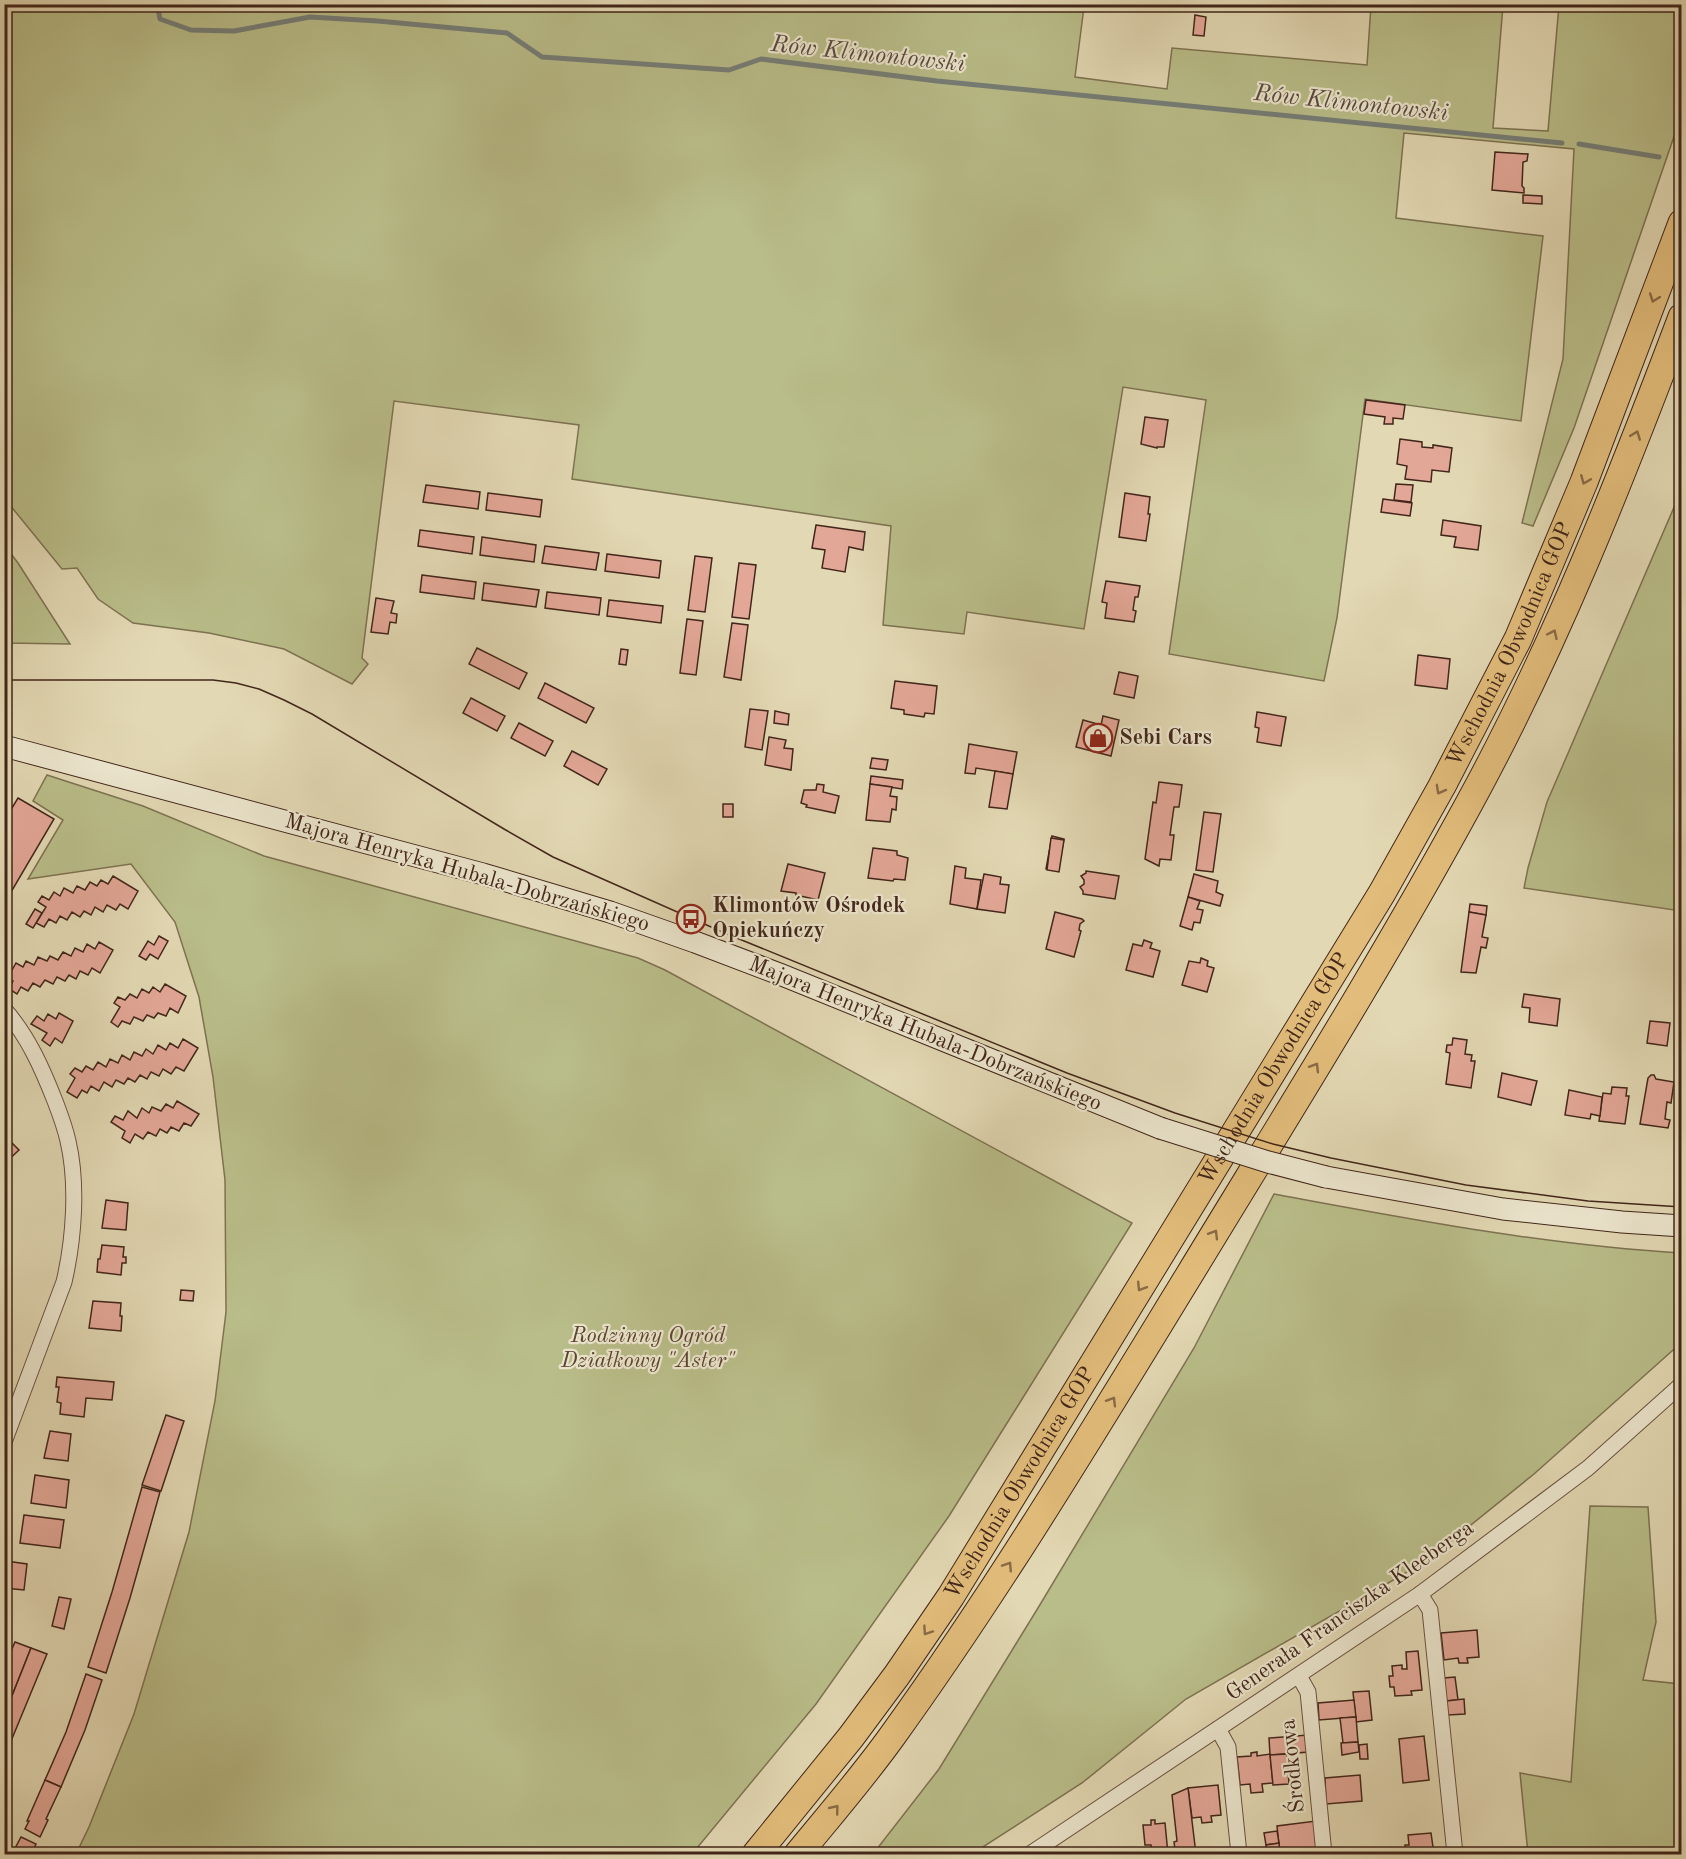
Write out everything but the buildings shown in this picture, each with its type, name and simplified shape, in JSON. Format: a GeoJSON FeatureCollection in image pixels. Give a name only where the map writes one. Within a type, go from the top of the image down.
{"type":"FeatureCollection","features":[{"type":"Feature","properties":{"kind":"highway","name":"Wschodnia Obwodnica GOP"},"geometry":{"type":"LineString","coordinates":[[756,1854],[851,1737],[951,1596],[1382,893],[1443,786],[1518,639],[1588,471],[1682,223]]}},
{"type":"Feature","properties":{"kind":"highway","name":"Wschodnia Obwodnica GOP"},"geometry":{"type":"LineString","coordinates":[[798,1854],[891,1738],[976,1615],[1076,1459],[1394,936],[1473,798],[1556,627],[1615,490],[1682,317]]}},
{"type":"Feature","properties":{"kind":"street","name":"Majora Henryka Hubala-Dobrzańskiego"},"geometry":{"type":"LineString","coordinates":[[4,746],[483,874],[610,912],[782,975],[1160,1128],[1268,1162],[1326,1176],[1503,1209],[1682,1226]]}},
{"type":"Feature","properties":{"kind":"street"},"geometry":{"type":"LineString","coordinates":[[4,1009],[42,1068],[61,1118],[70,1149],[73,1196],[70,1257],[64,1282],[4,1442]]}},
{"type":"Feature","properties":{"kind":"street","name":"Generała Franciszka Kleeberga"},"geometry":{"type":"LineString","coordinates":[[1030,1854],[1420,1594],[1588,1468],[1682,1384]]}},
{"type":"Feature","properties":{"kind":"street"},"geometry":{"type":"LineString","coordinates":[[1420,1594],[1430,1610],[1455,1854]]}},
{"type":"Feature","properties":{"kind":"street","name":"Środkowa"},"geometry":{"type":"LineString","coordinates":[[1299,1676],[1308,1692],[1324,1854]]}},
{"type":"Feature","properties":{"kind":"street"},"geometry":{"type":"LineString","coordinates":[[1218,1729],[1228,1747],[1239,1854]]}},
{"type":"Feature","properties":{"kind":"green space"},"geometry":{"type":"Polygon","coordinates":[[[4,5],[1062,5],[1084,7],[1075,77],[1167,89],[1172,48],[1367,65],[1371,5],[1503,5],[1493,128],[1548,131],[1559,5],[1681,5],[1681,116],[1574,428],[1533,526],[1522,523],[1563,359],[1574,149],[1404,133],[1396,218],[1543,236],[1521,421],[1365,399],[1337,618],[1324,681],[1169,654],[1206,400],[1123,387],[1084,629],[967,612],[964,634],[883,625],[891,526],[572,479],[579,425],[394,401],[362,658],[368,664],[352,684],[284,649],[209,633],[133,623],[98,599],[77,568],[62,569],[5,499],[4,5]]]}},
{"type":"Feature","properties":{"kind":"green space"},"geometry":{"type":"Polygon","coordinates":[[[1681,491],[1681,911],[1524,888],[1547,802],[1681,491]]]}},
{"type":"Feature","properties":{"kind":"green space"},"geometry":{"type":"Polygon","coordinates":[[[5,546],[18,563],[70,644],[5,643],[5,546]]]}},
{"type":"Feature","properties":{"kind":"green space","name":"Rodzinny Ogród Działkowy \"Aster\""},"geometry":{"type":"Polygon","coordinates":[[[47,775],[143,806],[264,856],[638,958],[665,970],[1132,1223],[949,1516],[816,1704],[692,1854],[76,1854],[134,1714],[189,1532],[215,1401],[226,1312],[225,1180],[213,1077],[199,997],[175,922],[131,864],[28,879],[63,820],[33,801],[47,775]]]}},
{"type":"Feature","properties":{"kind":"green space"},"geometry":{"type":"Polygon","coordinates":[[[1274,1194],[1426,1222],[1528,1237],[1681,1253],[1681,1343],[1534,1474],[1425,1562],[1186,1699],[1082,1783],[972,1854],[873,1854],[939,1769],[1038,1608],[1194,1348],[1274,1194]]]}},
{"type":"Feature","properties":{"kind":"green space"},"geometry":{"type":"Polygon","coordinates":[[[1590,1506],[1648,1507],[1656,1622],[1643,1680],[1681,1684],[1681,1854],[1528,1854],[1520,1773],[1571,1782],[1590,1506]]]}},
{"type":"Feature","properties":{"kind":"waterway","name":"Rów Klimontowski"},"geometry":{"type":"LineString","coordinates":[[157,4],[160,19],[191,30],[234,31],[310,17],[378,21],[507,33],[542,57],[729,70],[761,59],[937,81],[1562,143]]}},
{"type":"Feature","properties":{"kind":"waterway","name":"Rów Klimontowski"},"geometry":{"type":"LineString","coordinates":[[1579,144],[1659,157]]}},
{"type":"Feature","properties":{"kind":"tram line"},"geometry":{"type":"LineString","coordinates":[[4,680],[213,680],[259,689],[312,714],[553,857],[727,934],[1067,1073],[1175,1113],[1273,1144],[1466,1185],[1588,1201],[1682,1207]]}},
{"type":"Feature","properties":{"kind":"place","name":"Sebi Cars"},"geometry":{"type":"Point","coordinates":[1098,738]}},
{"type":"Feature","properties":{"kind":"place","name":"Klimontów Ośrodek Opiekuńczy"},"geometry":{"type":"Point","coordinates":[691,919]}}]}
